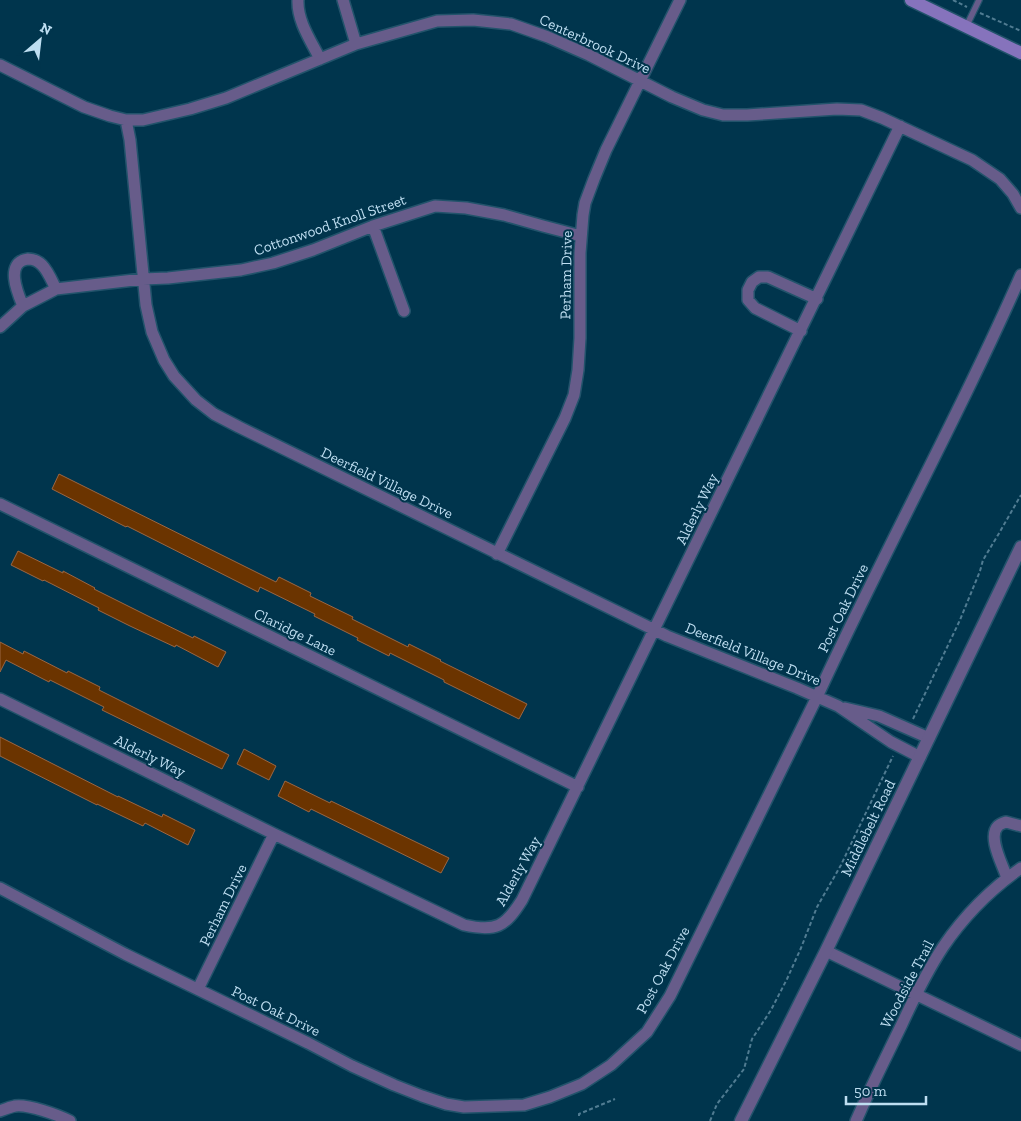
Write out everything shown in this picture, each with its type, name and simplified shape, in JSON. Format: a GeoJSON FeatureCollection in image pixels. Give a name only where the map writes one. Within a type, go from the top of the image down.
{"type":"FeatureCollection","features":[{"type":"Feature","properties":{"kind":"main road"},"geometry":{"type":"LineString","coordinates":[[911,0],[1021,53]]}},
{"type":"Feature","properties":{"kind":"street"},"geometry":{"type":"LineString","coordinates":[[298,0],[302,21],[320,59]]}},
{"type":"Feature","properties":{"kind":"street"},"geometry":{"type":"LineString","coordinates":[[343,0],[356,44]]}},
{"type":"Feature","properties":{"kind":"street","name":"Perham Drive"},"geometry":{"type":"LineString","coordinates":[[497,554],[565,418],[574,395],[580,338],[583,214],[594,179],[606,150],[680,0]]}},
{"type":"Feature","properties":{"kind":"street","name":"Centerbrook Drive"},"geometry":{"type":"LineString","coordinates":[[0,65],[84,107],[126,120],[143,120],[226,98],[356,44],[437,21],[473,20],[511,24],[548,37],[589,55],[672,97],[703,110],[723,115],[777,114],[837,109],[861,110],[972,160],[1000,179],[1019,201]]}},
{"type":"Feature","properties":{"kind":"street","name":"Deerfield Village Drive"},"geometry":{"type":"LineString","coordinates":[[126,120],[130,140],[146,305],[152,332],[164,360],[174,376],[214,414],[655,630],[838,706],[879,716],[929,738]]}},
{"type":"Feature","properties":{"kind":"street","name":"Alderly Way"},"geometry":{"type":"LineString","coordinates":[[0,699],[464,925],[490,928],[503,923],[512,916],[522,900],[900,126]]}},
{"type":"Feature","properties":{"kind":"street","name":"Cottonwood Knoll Street"},"geometry":{"type":"LineString","coordinates":[[0,327],[23,306],[56,289],[242,270],[273,263],[313,250],[373,226],[435,206],[466,208],[504,215],[581,236]]}},
{"type":"Feature","properties":{"kind":"street"},"geometry":{"type":"LineString","coordinates":[[373,226],[404,311]]}},
{"type":"Feature","properties":{"kind":"street"},"geometry":{"type":"LineString","coordinates":[[23,306],[14,275],[16,266],[21,261],[35,260],[42,265],[56,289]]}},
{"type":"Feature","properties":{"kind":"street","name":"Post Oak Drive"},"geometry":{"type":"LineString","coordinates":[[0,888],[102,942],[352,1066],[422,1096],[446,1104],[464,1107],[524,1105],[550,1098],[582,1084],[612,1065],[647,1032],[670,996],[936,455],[1021,275]]}},
{"type":"Feature","properties":{"kind":"street"},"geometry":{"type":"LineString","coordinates":[[801,331],[755,308],[748,300],[748,290],[752,282],[759,277],[768,277],[817,299]]}},
{"type":"Feature","properties":{"kind":"street","name":"Claridge Lane"},"geometry":{"type":"LineString","coordinates":[[0,504],[578,787]]}},
{"type":"Feature","properties":{"kind":"street","name":"Middlebelt Road"},"geometry":{"type":"LineString","coordinates":[[741,1121],[826,951],[1021,548]]}},
{"type":"Feature","properties":{"kind":"street","name":"Deerfield Village Drive"},"geometry":{"type":"LineString","coordinates":[[838,706],[920,757]]}},
{"type":"Feature","properties":{"kind":"street"},"geometry":{"type":"LineString","coordinates":[[1007,878],[995,846],[994,835],[998,826],[1006,822],[1021,826]]}},
{"type":"Feature","properties":{"kind":"street","name":"Perham Drive"},"geometry":{"type":"LineString","coordinates":[[198,989],[274,834]]}},
{"type":"Feature","properties":{"kind":"street","name":"Woodside Trail"},"geometry":{"type":"LineString","coordinates":[[856,1121],[928,970],[963,921],[1007,878],[1021,868]]}},
{"type":"Feature","properties":{"kind":"street"},"geometry":{"type":"LineString","coordinates":[[826,951],[1021,1045]]}},
{"type":"Feature","properties":{"kind":"street"},"geometry":{"type":"LineString","coordinates":[[0,1111],[17,1105],[47,1112],[70,1121]]}},
{"type":"Feature","properties":{"kind":"lane"},"geometry":{"type":"LineString","coordinates":[[966,27],[979,0]]}},
{"type":"Feature","properties":{"kind":"path"},"geometry":{"type":"LineString","coordinates":[[953,0],[1021,31]]}},
{"type":"Feature","properties":{"kind":"path"},"geometry":{"type":"LineString","coordinates":[[908,729],[960,620],[980,571],[982,560],[1021,495]]}},
{"type":"Feature","properties":{"kind":"path"},"geometry":{"type":"LineString","coordinates":[[710,1121],[717,1104],[744,1069],[752,1039],[788,979],[817,907],[841,865],[894,754],[900,746]]}},
{"type":"Feature","properties":{"kind":"path"},"geometry":{"type":"LineString","coordinates":[[580,1116],[579,1114],[616,1099]]}},
{"type":"Feature","properties":{"kind":"building"},"geometry":{"type":"Polygon","coordinates":[[[59,474],[276,582],[279,577],[311,593],[310,596],[353,617],[352,619],[408,647],[409,644],[527,704],[519,719],[390,653],[389,656],[357,640],[358,638],[314,616],[315,614],[260,587],[258,592],[52,489],[59,474]]]}},
{"type":"Feature","properties":{"kind":"building"},"geometry":{"type":"Polygon","coordinates":[[[18,551],[63,573],[63,571],[94,589],[193,638],[194,636],[226,652],[218,667],[176,645],[175,647],[130,626],[98,610],[99,608],[11,565],[18,551]]]}},
{"type":"Feature","properties":{"kind":"building"},"geometry":{"type":"Polygon","coordinates":[[[0,642],[23,654],[24,651],[67,673],[68,671],[100,687],[99,690],[229,755],[222,769],[102,710],[104,707],[6,660],[0,672],[0,642]]]}},
{"type":"Feature","properties":{"kind":"building"},"geometry":{"type":"Polygon","coordinates":[[[0,737],[118,797],[162,817],[163,814],[195,830],[188,845],[145,823],[143,826],[97,805],[0,756],[0,737]]]}},
{"type":"Feature","properties":{"kind":"building"},"geometry":{"type":"Polygon","coordinates":[[[244,749],[276,766],[269,780],[237,764],[244,749]]]}},
{"type":"Feature","properties":{"kind":"building"},"geometry":{"type":"Polygon","coordinates":[[[285,781],[449,858],[441,873],[311,809],[309,812],[278,796],[285,781]]]}}]}
